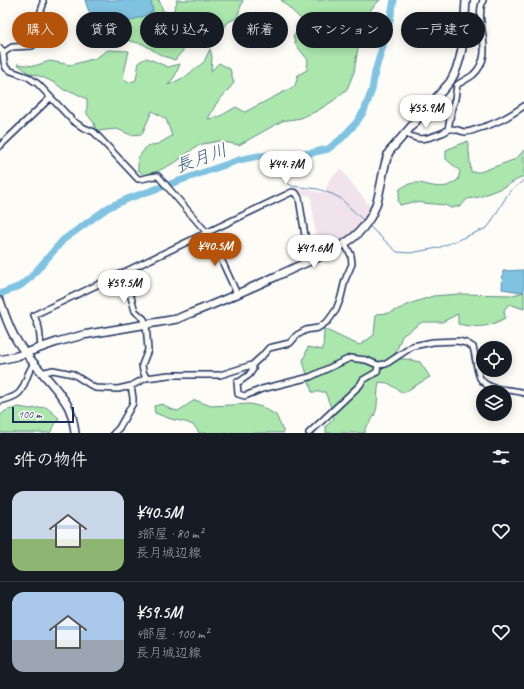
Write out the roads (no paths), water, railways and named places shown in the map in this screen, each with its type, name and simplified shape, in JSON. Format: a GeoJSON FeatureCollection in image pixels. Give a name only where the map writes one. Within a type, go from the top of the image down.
{"type":"FeatureCollection","features":[{"type":"Feature","properties":{"kind":"main road"},"geometry":{"type":"LineString","coordinates":[[465,12],[466,0]]}},
{"type":"Feature","properties":{"kind":"main road"},"geometry":{"type":"LineString","coordinates":[[0,360],[83,335],[146,324],[186,315],[237,294],[345,244],[359,232],[371,217],[389,152],[450,82],[456,72],[462,48]]}},
{"type":"Feature","properties":{"kind":"main road"},"geometry":{"type":"LineString","coordinates":[[0,301],[7,322],[16,340],[41,373],[60,394],[68,407],[75,433]]}},
{"type":"Feature","properties":{"kind":"street"},"geometry":{"type":"LineString","coordinates":[[3,53],[12,46],[32,46],[35,44],[37,23],[44,0]]}},
{"type":"Feature","properties":{"kind":"street"},"geometry":{"type":"LineString","coordinates":[[480,12],[483,0]]}},
{"type":"Feature","properties":{"kind":"street"},"geometry":{"type":"LineString","coordinates":[[0,48],[3,53],[6,68],[28,76],[38,84],[73,121],[94,132],[138,179],[153,175],[158,176],[162,180],[207,233],[216,248],[237,294]]}},
{"type":"Feature","properties":{"kind":"street"},"geometry":{"type":"LineString","coordinates":[[448,129],[457,85],[472,75],[479,67],[483,55],[483,48]]}},
{"type":"Feature","properties":{"kind":"street"},"geometry":{"type":"LineString","coordinates":[[0,146],[50,98]]}},
{"type":"Feature","properties":{"kind":"street"},"geometry":{"type":"LineString","coordinates":[[405,133],[412,138],[420,140],[448,129],[455,128],[464,132],[493,125],[524,106]]}},
{"type":"Feature","properties":{"kind":"street"},"geometry":{"type":"LineString","coordinates":[[41,347],[40,328],[34,315],[292,192],[296,193],[299,198],[309,261]]}},
{"type":"Feature","properties":{"kind":"street"},"geometry":{"type":"LineString","coordinates":[[41,373],[53,370],[73,374],[95,388],[118,389],[131,386],[146,378],[168,375],[220,375],[252,365],[269,348],[290,343],[297,335],[306,330],[318,328],[328,321],[336,310],[345,280],[352,264],[351,255],[345,244]]}},
{"type":"Feature","properties":{"kind":"street"},"geometry":{"type":"LineString","coordinates":[[120,274],[132,297],[135,311],[144,319],[146,324],[148,350],[142,365],[146,378]]}},
{"type":"Feature","properties":{"kind":"street"},"geometry":{"type":"LineString","coordinates":[[252,365],[253,369],[249,375],[237,382],[238,394],[241,396],[283,383],[310,377],[350,358],[366,360],[378,365],[386,364],[413,346],[433,342],[458,341],[473,347],[480,378],[486,384],[495,388],[524,393]]}},
{"type":"Feature","properties":{"kind":"street"},"geometry":{"type":"LineString","coordinates":[[0,401],[19,394],[29,369],[34,364]]}},
{"type":"Feature","properties":{"kind":"street"},"geometry":{"type":"LineString","coordinates":[[309,433],[360,385],[363,380],[377,372],[378,365]]}},
{"type":"Feature","properties":{"kind":"street"},"geometry":{"type":"LineString","coordinates":[[114,433],[119,428],[133,403],[131,386]]}},
{"type":"Feature","properties":{"kind":"water"},"geometry":{"type":"Polygon","coordinates":[[[85,0],[151,0],[153,11],[140,12],[140,18],[132,21],[132,12],[90,12],[85,0]]]}},
{"type":"Feature","properties":{"kind":"water"},"geometry":{"type":"Polygon","coordinates":[[[524,270],[524,291],[521,292],[502,289],[503,271],[524,270]]]}},
{"type":"Feature","properties":{"kind":"waterway","name":"長月川"},"geometry":{"type":"LineString","coordinates":[[0,294],[20,286],[31,277],[63,240],[109,207],[130,198],[239,160],[258,156],[311,153],[328,149],[341,139],[356,123],[364,111],[372,90],[375,72],[389,25],[394,0]]}},
{"type":"Feature","properties":{"kind":"waterway"},"geometry":{"type":"LineString","coordinates":[[276,154],[278,164],[287,183],[292,186],[318,189],[332,194],[340,198],[365,222]]}},
{"type":"Feature","properties":{"kind":"waterway"},"geometry":{"type":"LineString","coordinates":[[368,225],[397,252],[410,253],[438,248],[487,228],[509,192],[524,180]]}}]}
